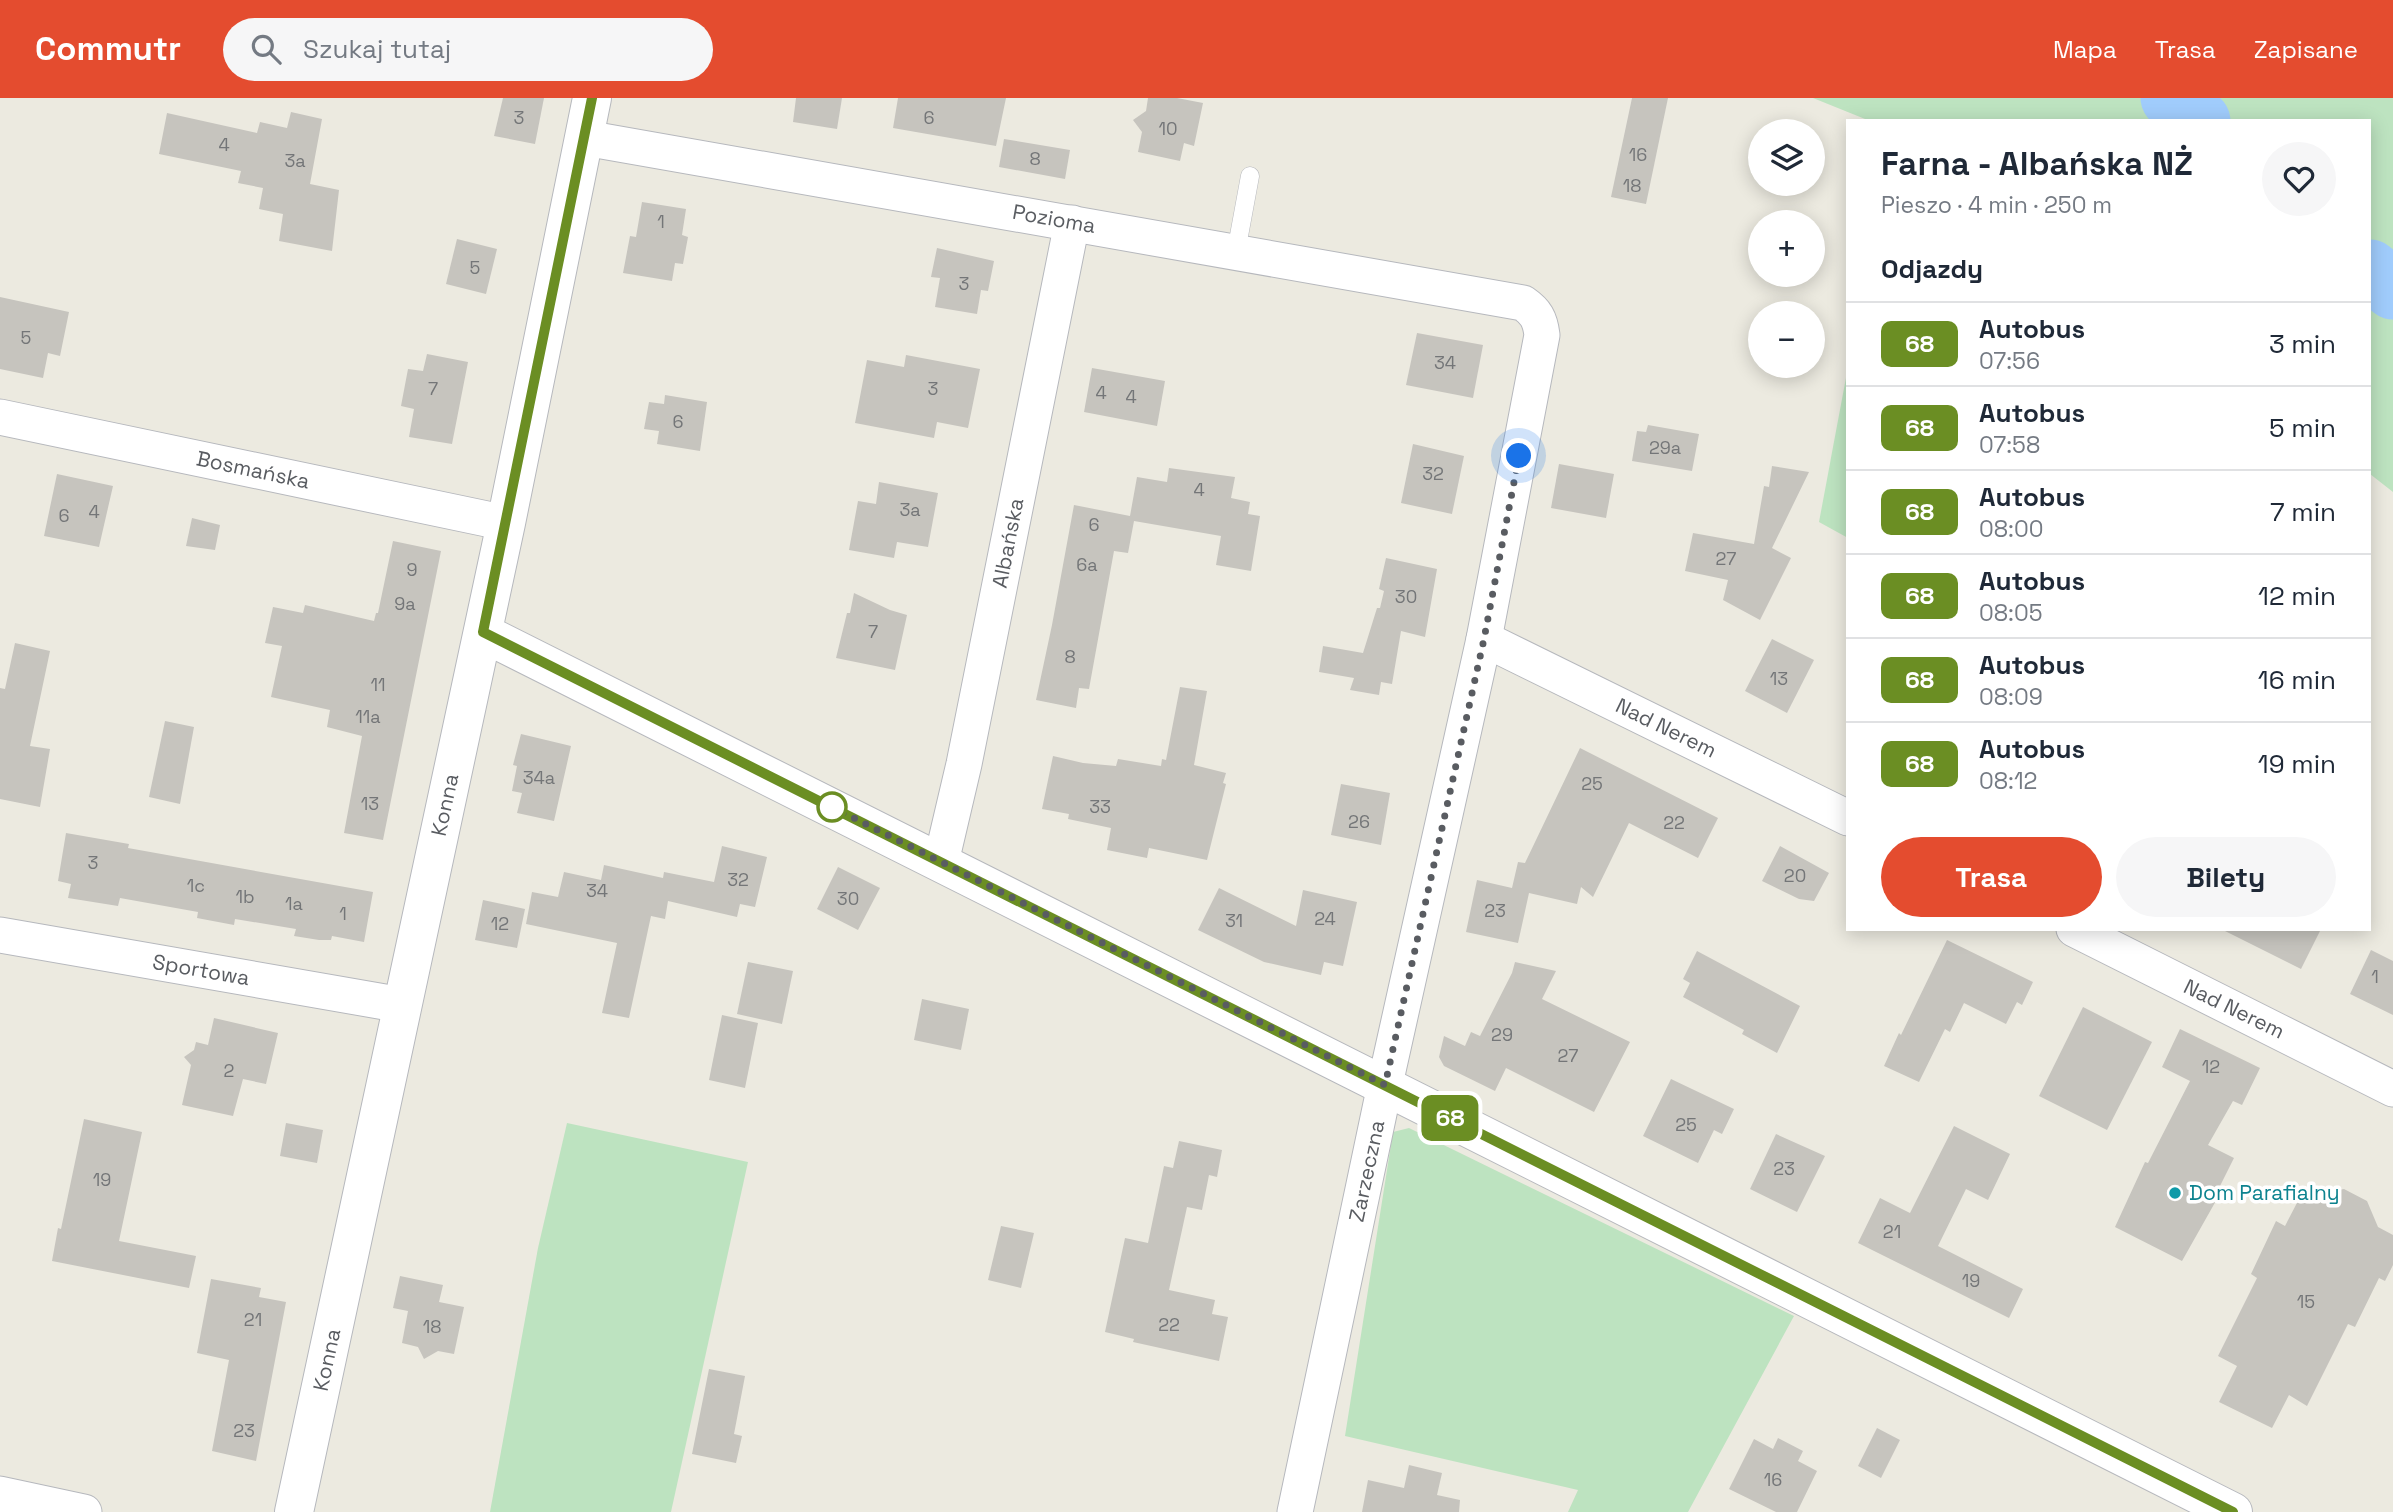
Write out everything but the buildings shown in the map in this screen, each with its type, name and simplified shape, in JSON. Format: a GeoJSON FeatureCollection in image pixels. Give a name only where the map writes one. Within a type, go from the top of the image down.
{"type":"FeatureCollection","features":[{"type":"Feature","properties":{"kind":"street","name":"Konna"},"geometry":{"type":"LineString","coordinates":[[295,1512],[506,523],[592,98]]}},
{"type":"Feature","properties":{"kind":"street","name":"Pozioma"},"geometry":{"type":"LineString","coordinates":[[585,138],[1523,303]]}},
{"type":"Feature","properties":{"kind":"street","name":"Albańska"},"geometry":{"type":"LineString","coordinates":[[940,862],[967,750],[1072,223]]}},
{"type":"Feature","properties":{"kind":"street","name":"Zarzeczna"},"geometry":{"type":"LineString","coordinates":[[1295,1512],[1385,1085],[1484,639],[1542,335],[1540,321],[1534,310],[1523,303]]}},
{"type":"Feature","properties":{"kind":"street","name":"Bosmańska"},"geometry":{"type":"LineString","coordinates":[[0,417],[506,523]]}},
{"type":"Feature","properties":{"kind":"street"},"geometry":{"type":"LineString","coordinates":[[483,632],[2233,1512]]}},
{"type":"Feature","properties":{"kind":"street","name":"Nad Nerem"},"geometry":{"type":"LineString","coordinates":[[1484,639],[1846,817]]}},
{"type":"Feature","properties":{"kind":"street","name":"Nad Nerem"},"geometry":{"type":"LineString","coordinates":[[2078,931],[2393,1089]]}},
{"type":"Feature","properties":{"kind":"street","name":"Sportowa"},"geometry":{"type":"LineString","coordinates":[[0,935],[402,1006]]}},
{"type":"Feature","properties":{"kind":"street"},"geometry":{"type":"LineString","coordinates":[[0,1494],[84,1512]]}},
{"type":"Feature","properties":{"kind":"lane"},"geometry":{"type":"LineString","coordinates":[[1236,251],[1251,176]]}},
{"type":"Feature","properties":{"kind":"green space"},"geometry":{"type":"Polygon","coordinates":[[[1813,98],[2393,98],[2393,492],[2371,475],[2371,119],[1865,119],[1813,98]]]}},
{"type":"Feature","properties":{"kind":"green space"},"geometry":{"type":"Polygon","coordinates":[[[1846,378],[1846,537],[1819,522],[1846,378]]]}},
{"type":"Feature","properties":{"kind":"green space"},"geometry":{"type":"Polygon","coordinates":[[[567,1123],[748,1162],[671,1512],[490,1512],[538,1248],[567,1123]]]}},
{"type":"Feature","properties":{"kind":"green space"},"geometry":{"type":"Polygon","coordinates":[[[1409,1128],[1794,1316],[1688,1512],[1568,1512],[1578,1490],[1345,1436],[1393,1132],[1409,1128]]]}},
{"type":"Feature","properties":{"kind":"waterway"},"geometry":{"type":"LineString","coordinates":[[2171,98],[2197,119]]}},
{"type":"Feature","properties":{"kind":"waterway"},"geometry":{"type":"LineString","coordinates":[[2371,271],[2393,289]]}},
{"type":"Feature","properties":{"kind":"bus line","name":"68"},"geometry":{"type":"LineString","coordinates":[[592,98],[483,632],[2233,1512]]}},
{"type":"Feature","properties":{"kind":"place","name":"Dom Parafialny"},"geometry":{"type":"Point","coordinates":[2175,1193]}},
{"type":"Feature","properties":{"kind":"route"},"geometry":{"type":"LineString","coordinates":[[832,807],[1385,1085],[1484,639],[1519,456]]}}]}
